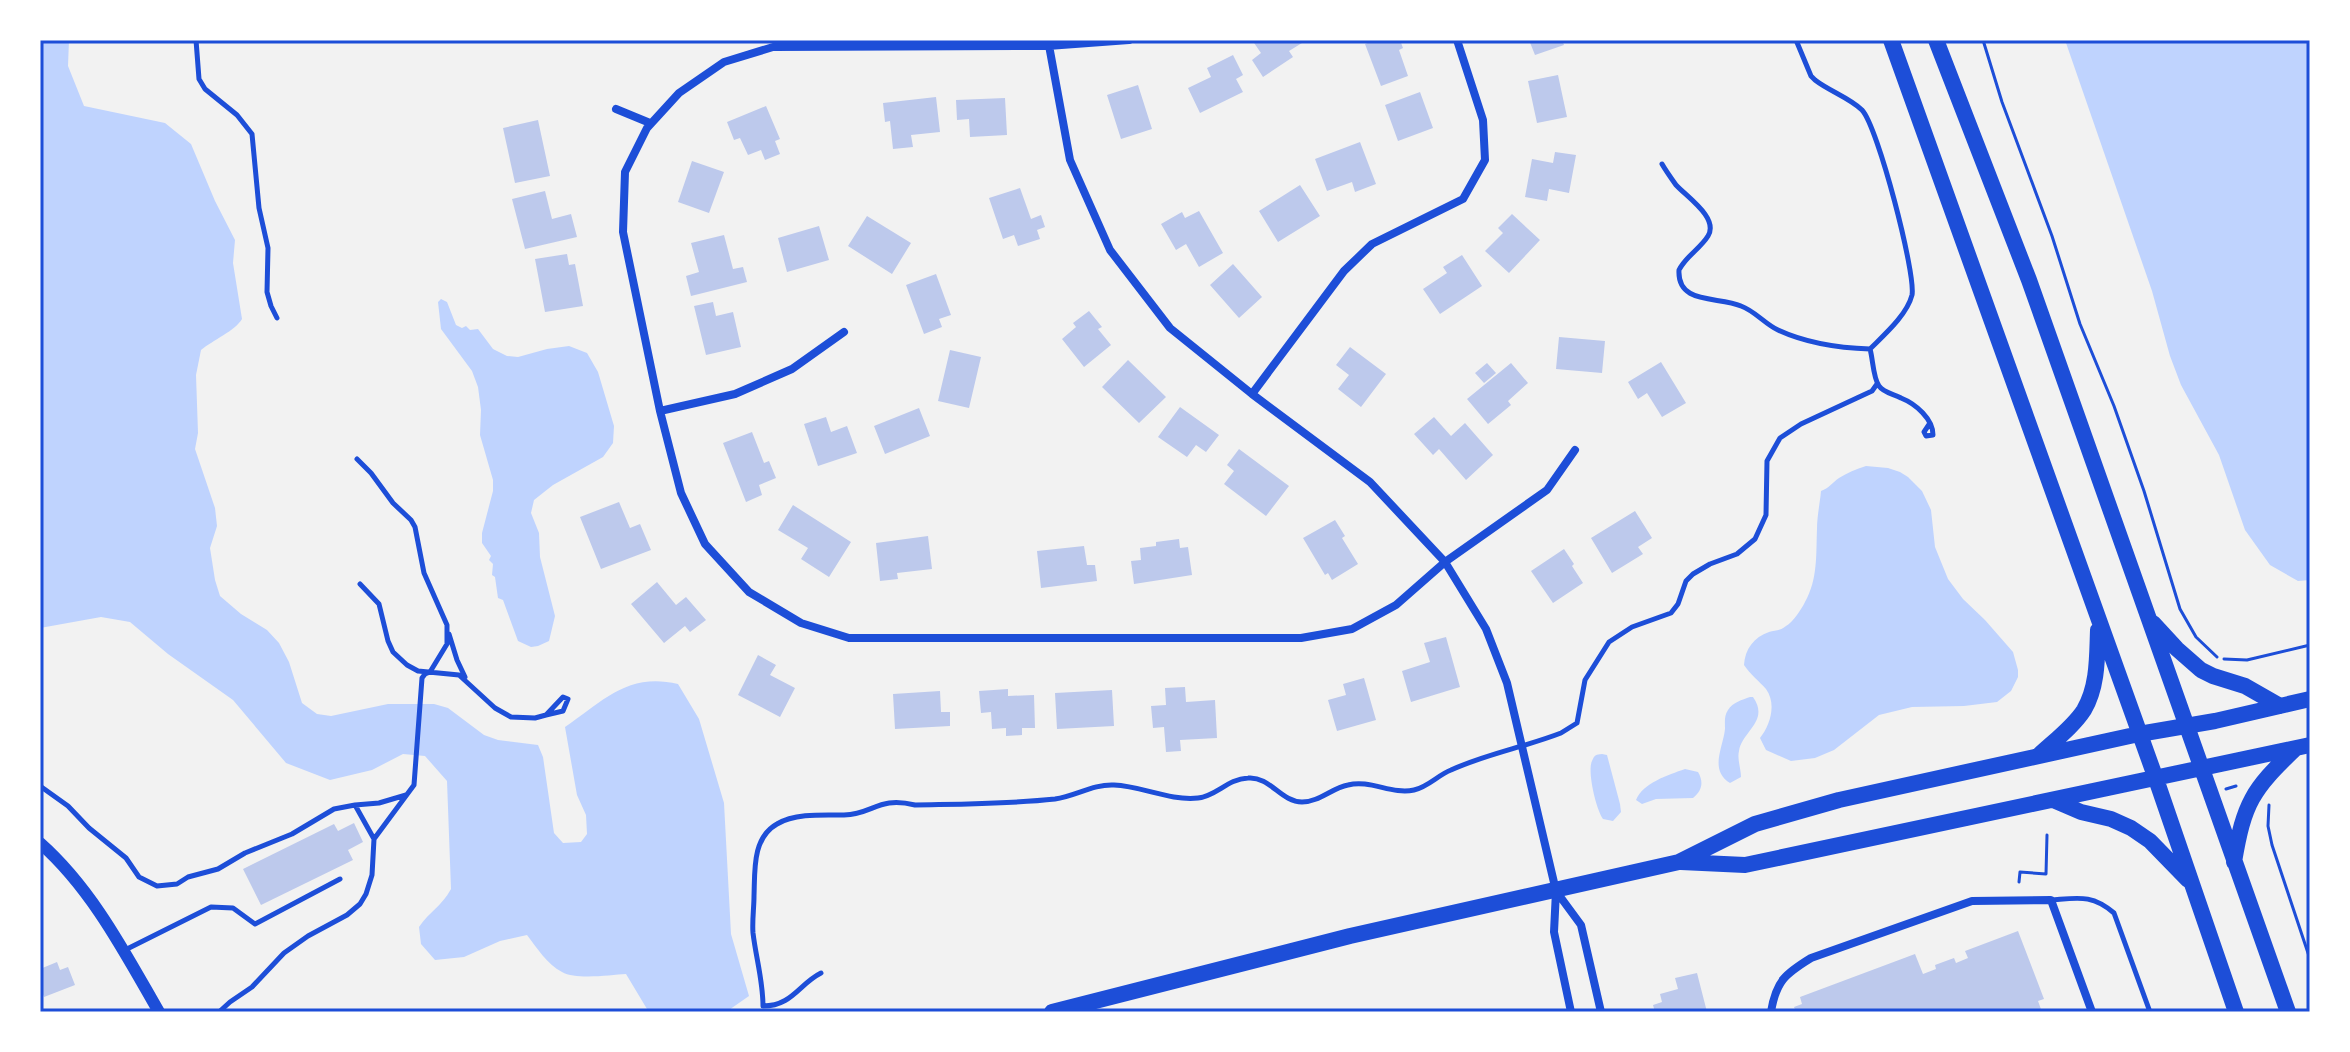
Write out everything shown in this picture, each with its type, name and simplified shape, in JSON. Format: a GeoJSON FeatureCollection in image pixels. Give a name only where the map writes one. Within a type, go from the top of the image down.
{"type":"FeatureCollection","features":[{"type":"Feature","properties":{"kind":"main road"},"geometry":{"type":"LineString","coordinates":[[1891,40],[2156,779],[2236,1012]]}},
{"type":"Feature","properties":{"kind":"main road"},"geometry":{"type":"LineString","coordinates":[[1936,40],[2029,280],[2288,1012]]}},
{"type":"Feature","properties":{"kind":"main road"},"geometry":{"type":"LineString","coordinates":[[2148,616],[2177,649],[2201,670],[2245,686],[2280,706]]}},
{"type":"Feature","properties":{"kind":"main road"},"geometry":{"type":"LineString","coordinates":[[2038,756],[2083,711],[2096,668],[2099,621]]}},
{"type":"Feature","properties":{"kind":"main road"},"geometry":{"type":"LineString","coordinates":[[1052,1012],[1350,936],[1679,862],[1755,824],[1839,800],[2310,699]]}},
{"type":"Feature","properties":{"kind":"main road"},"geometry":{"type":"LineString","coordinates":[[1679,862],[1745,865],[2303,747]]}},
{"type":"Feature","properties":{"kind":"main road"},"geometry":{"type":"LineString","coordinates":[[2234,864],[2241,823],[2253,794],[2303,747]]}},
{"type":"Feature","properties":{"kind":"main road"},"geometry":{"type":"LineString","coordinates":[[2051,800],[2131,828],[2150,841],[2190,881]]}},
{"type":"Feature","properties":{"kind":"street"},"geometry":{"type":"LineString","coordinates":[[1129,40],[773,47],[724,62],[679,93],[650,123],[625,172],[623,232],[660,411],[681,493],[705,544],[749,592],[801,623],[849,638],[1301,638],[1352,629],[1396,605],[1445,562],[1547,490],[1575,450]]}},
{"type":"Feature","properties":{"kind":"street"},"geometry":{"type":"LineString","coordinates":[[1252,394],[1344,271],[1372,244],[1463,199],[1485,160],[1483,120],[1457,40]]}},
{"type":"Feature","properties":{"kind":"street"},"geometry":{"type":"LineString","coordinates":[[1048,43],[1070,160],[1110,250],[1170,328],[1370,482],[1445,562],[1486,629],[1507,683],[1556,891],[1554,932],[1571,1012]]}},
{"type":"Feature","properties":{"kind":"street"},"geometry":{"type":"LineString","coordinates":[[616,109],[650,123]]}},
{"type":"Feature","properties":{"kind":"street"},"geometry":{"type":"LineString","coordinates":[[660,411],[735,394],[778,376],[844,332]]}},
{"type":"Feature","properties":{"kind":"street"},"geometry":{"type":"LineString","coordinates":[[40,843],[86,893],[124,950],[159,1012]]}},
{"type":"Feature","properties":{"kind":"street"},"geometry":{"type":"LineString","coordinates":[[1556,891],[1581,925],[1601,1012]]}},
{"type":"Feature","properties":{"kind":"street"},"geometry":{"type":"LineString","coordinates":[[1771,1012],[1780,982],[1791,970],[1811,958],[1972,901],[2051,900],[2092,1012]]}},
{"type":"Feature","properties":{"kind":"lane"},"geometry":{"type":"LineString","coordinates":[[196,40],[199,79],[214,99],[237,115],[252,134],[261,222],[268,248],[267,292],[277,318]]}},
{"type":"Feature","properties":{"kind":"lane"},"geometry":{"type":"LineString","coordinates":[[1796,40],[1811,76],[1864,112],[1875,132],[1888,177],[1911,275],[1912,293],[1897,320],[1870,349]]}},
{"type":"Feature","properties":{"kind":"lane"},"geometry":{"type":"LineString","coordinates":[[1662,164],[1710,223],[1711,231],[1707,238],[1689,254],[1679,270],[1684,290],[1689,294],[1741,305],[1775,329],[1786,333],[1827,345],[1870,349]]}},
{"type":"Feature","properties":{"kind":"lane"},"geometry":{"type":"LineString","coordinates":[[1870,349],[1877,384],[1885,392],[1917,407],[1930,423]]}},
{"type":"Feature","properties":{"kind":"lane"},"geometry":{"type":"LineString","coordinates":[[758,1012],[763,1006],[763,986],[753,931],[755,861],[764,836],[781,822],[801,817],[853,814],[894,801],[915,805],[1060,798],[1104,785],[1196,798],[1209,795],[1229,782],[1247,778],[1263,780],[1298,801],[1315,799],[1358,783],[1407,791],[1423,787],[1449,771],[1561,733],[1577,723],[1585,680],[1609,642],[1632,627],[1671,613],[1678,604],[1686,581],[1693,574],[1737,554],[1755,539],[1766,515],[1767,461],[1780,438],[1801,424],[1872,391],[1877,384]]}},
{"type":"Feature","properties":{"kind":"lane"},"geometry":{"type":"LineString","coordinates":[[357,459],[415,527],[424,573],[447,625],[466,680]]}},
{"type":"Feature","properties":{"kind":"lane"},"geometry":{"type":"LineString","coordinates":[[360,584],[379,604],[388,641],[400,661],[418,671],[459,675],[495,708],[511,717],[546,715]]}},
{"type":"Feature","properties":{"kind":"lane"},"geometry":{"type":"LineString","coordinates":[[374,839],[414,785],[421,687],[425,674],[430,672],[447,644],[447,625]]}},
{"type":"Feature","properties":{"kind":"lane"},"geometry":{"type":"LineString","coordinates":[[40,786],[68,806],[126,858],[139,877],[157,886],[177,884],[188,877],[218,869],[245,853],[292,834],[334,809],[379,803],[407,795]]}},
{"type":"Feature","properties":{"kind":"lane"},"geometry":{"type":"LineString","coordinates":[[219,1012],[252,987],[284,953],[360,904],[371,884],[374,839],[355,805]]}},
{"type":"Feature","properties":{"kind":"lane"},"geometry":{"type":"LineString","coordinates":[[124,950],[211,907],[233,908],[255,924],[340,879]]}},
{"type":"Feature","properties":{"kind":"lane"},"geometry":{"type":"LineString","coordinates":[[2051,900],[2085,897],[2103,904],[2114,913],[2150,1012]]}},
{"type":"Feature","properties":{"kind":"lane"},"geometry":{"type":"LineString","coordinates":[[763,1006],[789,999],[810,978],[821,973]]}},
{"type":"Feature","properties":{"kind":"path"},"geometry":{"type":"LineString","coordinates":[[1983,40],[2080,324],[2114,406],[2144,491],[2180,609],[2196,637],[2220,659],[2247,660],[2310,645]]}},
{"type":"Feature","properties":{"kind":"path"},"geometry":{"type":"LineString","coordinates":[[2223,790],[2238,787],[2228,762]]}},
{"type":"Feature","properties":{"kind":"path"},"geometry":{"type":"LineString","coordinates":[[2270,802],[2268,826],[2272,845],[2310,959]]}},
{"type":"Feature","properties":{"kind":"path"},"geometry":{"type":"LineString","coordinates":[[2019,882],[2020,872],[2046,874],[2047,835]]}},
{"type":"Feature","properties":{"kind":"water"},"geometry":{"type":"Polygon","coordinates":[[[40,40],[69,40],[68,66],[84,106],[165,123],[191,144],[235,240],[233,263],[242,319],[201,350],[196,375],[198,433],[195,449],[215,508],[217,526],[210,548],[220,596],[267,630],[279,643],[289,662],[302,703],[317,714],[331,716],[388,704],[434,704],[448,708],[484,735],[538,745],[543,757],[554,833],[563,843],[581,842],[587,834],[586,815],[577,795],[565,727],[630,685],[660,681],[678,684],[699,719],[724,803],[731,934],[749,996],[726,1012],[652,1012],[647,1009],[626,974],[576,976],[562,972],[552,965],[527,935],[500,941],[464,957],[435,960],[421,944],[419,927],[451,889],[447,781],[425,756],[403,754],[372,770],[330,780],[286,763],[233,700],[168,654],[130,622],[101,617],[40,628],[40,40]]]}},
{"type":"Feature","properties":{"kind":"water"},"geometry":{"type":"Polygon","coordinates":[[[2065,40],[2310,40],[2310,580],[2298,581],[2270,565],[2245,530],[2219,455],[2181,385],[2170,356],[2152,291],[2065,40]]]}},
{"type":"Feature","properties":{"kind":"water"},"geometry":{"type":"Polygon","coordinates":[[[441,299],[447,302],[456,325],[466,326],[470,330],[478,329],[493,349],[507,356],[518,357],[569,346],[587,353],[598,372],[614,426],[613,443],[603,457],[553,485],[534,500],[531,513],[539,533],[540,557],[555,616],[549,641],[538,646],[531,647],[518,641],[503,600],[498,598],[492,575],[493,564],[489,560],[491,556],[482,543],[493,480],[480,435],[478,387],[472,371],[441,329],[438,302],[441,299]]]}},
{"type":"Feature","properties":{"kind":"water"},"geometry":{"type":"Polygon","coordinates":[[[1866,466],[1900,472],[1922,491],[1931,510],[1935,547],[1948,579],[2013,652],[2018,677],[2011,691],[1997,702],[1912,707],[1879,715],[1834,750],[1815,758],[1791,761],[1766,750],[1760,738],[1769,721],[1771,701],[1766,689],[1744,665],[1745,659],[1755,640],[1791,622],[1809,593],[1816,566],[1821,491],[1842,476],[1866,466]]]}},
{"type":"Feature","properties":{"kind":"water"},"geometry":{"type":"Polygon","coordinates":[[[1750,697],[1757,705],[1757,719],[1739,751],[1741,777],[1730,783],[1720,772],[1719,765],[1725,717],[1732,705],[1750,697]]]}},
{"type":"Feature","properties":{"kind":"water"},"geometry":{"type":"Polygon","coordinates":[[[1596,755],[1607,755],[1620,804],[1621,812],[1613,821],[1603,819],[1600,814],[1591,781],[1592,761],[1596,755]]]}},
{"type":"Feature","properties":{"kind":"water"},"geometry":{"type":"Polygon","coordinates":[[[1685,769],[1698,772],[1701,779],[1700,789],[1693,798],[1656,799],[1642,804],[1636,800],[1650,784],[1685,769]]]}},
{"type":"Feature","properties":{"kind":"building"},"geometry":{"type":"Polygon","coordinates":[[[1252,40],[1300,40],[1302,43],[1289,51],[1293,57],[1263,77],[1252,60],[1261,53],[1252,40]]]}},
{"type":"Feature","properties":{"kind":"building"},"geometry":{"type":"Polygon","coordinates":[[[1375,40],[1400,40],[1403,48],[1399,50],[1408,76],[1381,86],[1365,44],[1375,40]]]}},
{"type":"Feature","properties":{"kind":"building"},"geometry":{"type":"Polygon","coordinates":[[[1529,40],[1562,40],[1564,45],[1535,55],[1529,40]]]}},
{"type":"Feature","properties":{"kind":"building"},"geometry":{"type":"Polygon","coordinates":[[[1233,55],[1243,75],[1236,79],[1243,92],[1200,113],[1188,88],[1211,77],[1207,68],[1233,55]]]}},
{"type":"Feature","properties":{"kind":"building"},"geometry":{"type":"Polygon","coordinates":[[[1558,75],[1567,117],[1537,123],[1528,81],[1558,75]]]}},
{"type":"Feature","properties":{"kind":"building"},"geometry":{"type":"Polygon","coordinates":[[[1138,85],[1152,129],[1121,139],[1107,95],[1138,85]]]}},
{"type":"Feature","properties":{"kind":"building"},"geometry":{"type":"Polygon","coordinates":[[[1420,92],[1433,128],[1398,141],[1385,105],[1420,92]]]}},
{"type":"Feature","properties":{"kind":"building"},"geometry":{"type":"Polygon","coordinates":[[[936,97],[940,132],[911,135],[913,147],[893,149],[890,121],[885,122],[883,103],[936,97]]]}},
{"type":"Feature","properties":{"kind":"building"},"geometry":{"type":"Polygon","coordinates":[[[1005,98],[1007,135],[970,137],[969,119],[957,120],[956,100],[1005,98]]]}},
{"type":"Feature","properties":{"kind":"building"},"geometry":{"type":"Polygon","coordinates":[[[766,106],[780,139],[775,141],[780,154],[765,160],[761,150],[748,155],[740,138],[734,140],[727,122],[766,106]]]}},
{"type":"Feature","properties":{"kind":"building"},"geometry":{"type":"Polygon","coordinates":[[[538,120],[550,176],[515,183],[503,128],[538,120]]]}},
{"type":"Feature","properties":{"kind":"building"},"geometry":{"type":"Polygon","coordinates":[[[1360,142],[1376,184],[1355,192],[1352,182],[1327,191],[1315,159],[1360,142]]]}},
{"type":"Feature","properties":{"kind":"building"},"geometry":{"type":"Polygon","coordinates":[[[1555,152],[1576,155],[1569,193],[1549,189],[1547,201],[1525,197],[1532,159],[1553,163],[1555,152]]]}},
{"type":"Feature","properties":{"kind":"building"},"geometry":{"type":"Polygon","coordinates":[[[692,161],[724,172],[709,213],[678,202],[692,161]]]}},
{"type":"Feature","properties":{"kind":"building"},"geometry":{"type":"Polygon","coordinates":[[[1300,185],[1320,216],[1278,242],[1259,211],[1300,185]]]}},
{"type":"Feature","properties":{"kind":"building"},"geometry":{"type":"Polygon","coordinates":[[[1020,188],[1031,219],[1041,215],[1045,227],[1037,230],[1040,239],[1018,246],[1014,235],[1003,239],[989,198],[1020,188]]]}},
{"type":"Feature","properties":{"kind":"building"},"geometry":{"type":"Polygon","coordinates":[[[545,191],[552,219],[571,214],[577,237],[525,249],[512,199],[545,191]]]}},
{"type":"Feature","properties":{"kind":"building"},"geometry":{"type":"Polygon","coordinates":[[[1199,211],[1223,253],[1199,267],[1186,244],[1176,250],[1161,224],[1182,212],[1185,218],[1199,211]]]}},
{"type":"Feature","properties":{"kind":"building"},"geometry":{"type":"Polygon","coordinates":[[[1512,214],[1540,240],[1509,273],[1485,251],[1503,233],[1498,228],[1512,214]]]}},
{"type":"Feature","properties":{"kind":"building"},"geometry":{"type":"Polygon","coordinates":[[[867,216],[911,243],[892,274],[848,246],[867,216]]]}},
{"type":"Feature","properties":{"kind":"building"},"geometry":{"type":"Polygon","coordinates":[[[819,226],[829,260],[787,272],[778,238],[819,226]]]}},
{"type":"Feature","properties":{"kind":"building"},"geometry":{"type":"Polygon","coordinates":[[[724,235],[733,269],[743,267],[747,282],[691,296],[686,276],[699,272],[691,243],[724,235]]]}},
{"type":"Feature","properties":{"kind":"building"},"geometry":{"type":"Polygon","coordinates":[[[567,254],[569,265],[575,264],[583,306],[545,312],[535,259],[567,254]]]}},
{"type":"Feature","properties":{"kind":"building"},"geometry":{"type":"Polygon","coordinates":[[[1462,255],[1482,286],[1440,314],[1423,289],[1447,273],[1443,267],[1462,255]]]}},
{"type":"Feature","properties":{"kind":"building"},"geometry":{"type":"Polygon","coordinates":[[[1233,264],[1262,297],[1239,318],[1210,285],[1233,264]]]}},
{"type":"Feature","properties":{"kind":"building"},"geometry":{"type":"Polygon","coordinates":[[[936,274],[951,315],[939,319],[942,327],[924,334],[906,285],[936,274]]]}},
{"type":"Feature","properties":{"kind":"building"},"geometry":{"type":"Polygon","coordinates":[[[713,302],[716,316],[733,312],[741,347],[706,355],[694,306],[713,302]]]}},
{"type":"Feature","properties":{"kind":"building"},"geometry":{"type":"Polygon","coordinates":[[[1089,311],[1111,345],[1084,367],[1062,339],[1076,327],[1073,323],[1089,311]]]}},
{"type":"Feature","properties":{"kind":"building"},"geometry":{"type":"Polygon","coordinates":[[[1559,337],[1605,341],[1602,373],[1556,369],[1559,337]]]}},
{"type":"Feature","properties":{"kind":"building"},"geometry":{"type":"Polygon","coordinates":[[[1350,347],[1386,374],[1361,407],[1338,389],[1349,375],[1336,365],[1350,347]]]}},
{"type":"Feature","properties":{"kind":"building"},"geometry":{"type":"Polygon","coordinates":[[[950,350],[981,357],[969,408],[938,401],[950,350]]]}},
{"type":"Feature","properties":{"kind":"building"},"geometry":{"type":"Polygon","coordinates":[[[1128,360],[1166,397],[1139,423],[1102,387],[1128,360]]]}},
{"type":"Feature","properties":{"kind":"building"},"geometry":{"type":"Polygon","coordinates":[[[1661,362],[1686,403],[1662,417],[1647,393],[1638,399],[1628,382],[1661,362]]]}},
{"type":"Feature","properties":{"kind":"building"},"geometry":{"type":"Polygon","coordinates":[[[1487,363],[1496,373],[1484,383],[1475,373],[1487,363]]]}},
{"type":"Feature","properties":{"kind":"building"},"geometry":{"type":"Polygon","coordinates":[[[1511,363],[1528,383],[1508,401],[1511,405],[1488,424],[1467,399],[1511,363]]]}},
{"type":"Feature","properties":{"kind":"building"},"geometry":{"type":"Polygon","coordinates":[[[1180,407],[1219,435],[1206,452],[1196,445],[1187,457],[1158,437],[1180,407]]]}},
{"type":"Feature","properties":{"kind":"building"},"geometry":{"type":"Polygon","coordinates":[[[919,408],[930,436],[885,454],[874,426],[919,408]]]}},
{"type":"Feature","properties":{"kind":"building"},"geometry":{"type":"Polygon","coordinates":[[[826,417],[831,432],[847,426],[857,453],[818,466],[804,424],[826,417]]]}},
{"type":"Feature","properties":{"kind":"building"},"geometry":{"type":"Polygon","coordinates":[[[1434,417],[1451,436],[1465,423],[1493,455],[1466,480],[1439,449],[1433,455],[1414,434],[1434,417]]]}},
{"type":"Feature","properties":{"kind":"building"},"geometry":{"type":"Polygon","coordinates":[[[752,432],[764,463],[769,461],[776,478],[759,485],[762,495],[746,502],[723,443],[752,432]]]}},
{"type":"Feature","properties":{"kind":"building"},"geometry":{"type":"Polygon","coordinates":[[[1239,449],[1289,486],[1266,516],[1224,484],[1234,471],[1227,465],[1239,449]]]}},
{"type":"Feature","properties":{"kind":"building"},"geometry":{"type":"Polygon","coordinates":[[[619,502],[630,528],[640,524],[651,550],[601,569],[580,517],[619,502]]]}},
{"type":"Feature","properties":{"kind":"building"},"geometry":{"type":"Polygon","coordinates":[[[793,505],[851,542],[829,577],[801,559],[808,548],[778,530],[793,505]]]}},
{"type":"Feature","properties":{"kind":"building"},"geometry":{"type":"Polygon","coordinates":[[[1635,511],[1652,538],[1638,547],[1643,554],[1612,573],[1591,538],[1635,511]]]}},
{"type":"Feature","properties":{"kind":"building"},"geometry":{"type":"Polygon","coordinates":[[[1335,520],[1358,564],[1332,580],[1328,573],[1325,575],[1303,538],[1335,520]]]}},
{"type":"Feature","properties":{"kind":"building"},"geometry":{"type":"Polygon","coordinates":[[[928,536],[932,569],[897,573],[898,579],[880,581],[876,543],[928,536]]]}},
{"type":"Feature","properties":{"kind":"building"},"geometry":{"type":"Polygon","coordinates":[[[1179,539],[1180,548],[1188,547],[1192,575],[1134,584],[1131,561],[1141,560],[1140,548],[1179,539]]]}},
{"type":"Feature","properties":{"kind":"building"},"geometry":{"type":"Polygon","coordinates":[[[1084,546],[1087,565],[1095,565],[1097,581],[1041,588],[1037,551],[1084,546]]]}},
{"type":"Feature","properties":{"kind":"building"},"geometry":{"type":"Polygon","coordinates":[[[1564,549],[1583,583],[1553,603],[1531,571],[1564,549]]]}},
{"type":"Feature","properties":{"kind":"building"},"geometry":{"type":"Polygon","coordinates":[[[657,582],[676,605],[686,597],[706,620],[690,632],[685,626],[664,643],[631,604],[657,582]]]}},
{"type":"Feature","properties":{"kind":"building"},"geometry":{"type":"Polygon","coordinates":[[[1446,637],[1460,687],[1411,702],[1402,671],[1430,662],[1424,643],[1446,637]]]}},
{"type":"Feature","properties":{"kind":"building"},"geometry":{"type":"Polygon","coordinates":[[[758,655],[776,665],[770,675],[795,688],[780,717],[738,695],[758,655]]]}},
{"type":"Feature","properties":{"kind":"building"},"geometry":{"type":"Polygon","coordinates":[[[1364,678],[1376,720],[1337,731],[1328,700],[1346,695],[1343,684],[1364,678]]]}},
{"type":"Feature","properties":{"kind":"building"},"geometry":{"type":"Polygon","coordinates":[[[1185,687],[1186,702],[1215,700],[1217,738],[1180,740],[1181,751],[1166,752],[1164,727],[1153,728],[1151,706],[1166,705],[1165,688],[1185,687]]]}},
{"type":"Feature","properties":{"kind":"building"},"geometry":{"type":"Polygon","coordinates":[[[1008,689],[1008,696],[1034,695],[1035,728],[1022,728],[1022,735],[1006,736],[1006,728],[992,729],[991,712],[981,713],[979,691],[1008,689]]]}},
{"type":"Feature","properties":{"kind":"building"},"geometry":{"type":"Polygon","coordinates":[[[1112,690],[1114,726],[1057,729],[1055,693],[1112,690]]]}},
{"type":"Feature","properties":{"kind":"building"},"geometry":{"type":"Polygon","coordinates":[[[940,691],[941,712],[950,712],[950,726],[895,729],[893,694],[940,691]]]}},
{"type":"Feature","properties":{"kind":"building"},"geometry":{"type":"Polygon","coordinates":[[[354,823],[363,842],[348,850],[353,860],[261,905],[243,869],[334,824],[338,831],[354,823]]]}},
{"type":"Feature","properties":{"kind":"building"},"geometry":{"type":"Polygon","coordinates":[[[2018,931],[2044,999],[2038,1001],[2042,1012],[1796,1012],[1794,1007],[1802,1004],[1800,997],[1915,954],[1923,974],[1936,969],[1935,965],[1954,958],[1956,963],[1968,958],[1965,951],[2018,931]]]}},
{"type":"Feature","properties":{"kind":"building"},"geometry":{"type":"Polygon","coordinates":[[[57,962],[60,970],[68,967],[75,985],[44,997],[40,987],[40,969],[57,962]]]}},
{"type":"Feature","properties":{"kind":"building"},"geometry":{"type":"Polygon","coordinates":[[[1697,973],[1707,1012],[1655,1012],[1653,1005],[1662,1002],[1660,994],[1678,989],[1675,978],[1697,973]]]}}]}
